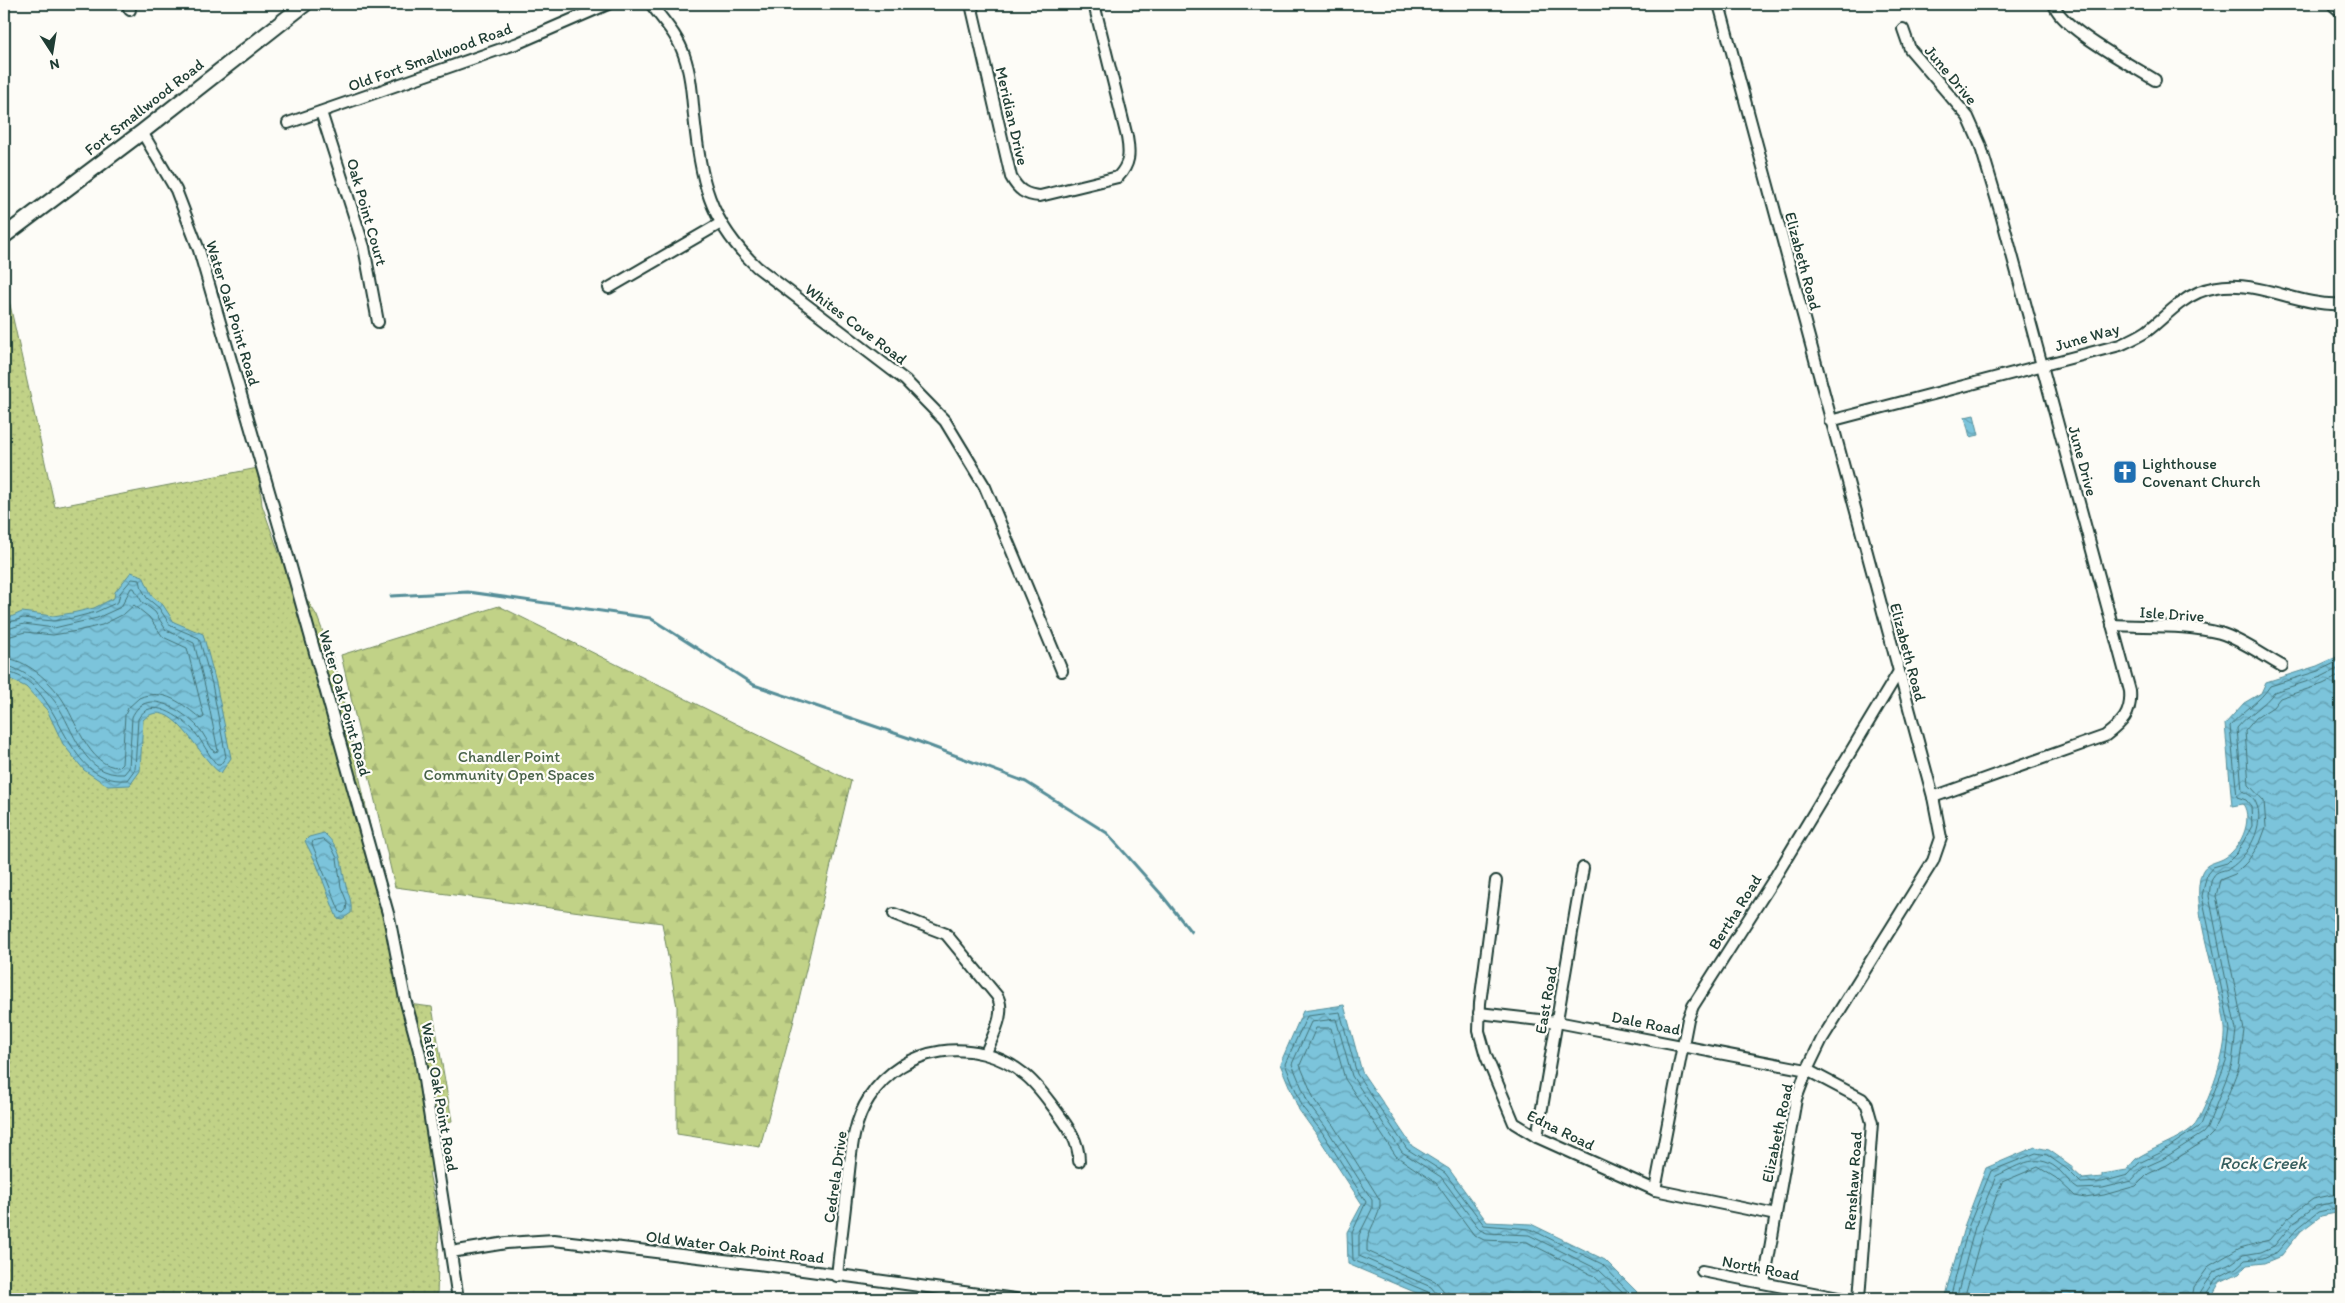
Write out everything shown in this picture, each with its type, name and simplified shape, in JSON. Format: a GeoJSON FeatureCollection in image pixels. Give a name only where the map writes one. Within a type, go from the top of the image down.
{"type":"FeatureCollection","features":[{"type":"Feature","properties":{"kind":"main road","name":"Fort Smallwood Road"},"geometry":{"type":"LineString","coordinates":[[4,236],[142,132],[305,4]]}},
{"type":"Feature","properties":{"kind":"main road"},"geometry":{"type":"LineString","coordinates":[[2335,4],[2341,9]]}},
{"type":"Feature","properties":{"kind":"street","name":"Old Fort Smallwood Road"},"geometry":{"type":"LineString","coordinates":[[288,122],[518,43],[608,4]]}},
{"type":"Feature","properties":{"kind":"street","name":"Whites Cove Road"},"geometry":{"type":"LineString","coordinates":[[651,4],[679,44],[684,55],[691,84],[699,166],[709,198],[721,223],[743,254],[757,267],[905,380],[945,421],[986,487],[1062,670]]}},
{"type":"Feature","properties":{"kind":"street","name":"Meridian Drive"},"geometry":{"type":"LineString","coordinates":[[971,4],[1011,177],[1020,190],[1028,195],[1040,196],[1118,177],[1126,169],[1129,159],[1127,137],[1094,4]]}},
{"type":"Feature","properties":{"kind":"street","name":"Elizabeth Road"},"geometry":{"type":"LineString","coordinates":[[1719,4],[1940,826],[1940,848],[1822,1039],[1807,1070],[1796,1099],[1764,1283]]}},
{"type":"Feature","properties":{"kind":"street"},"geometry":{"type":"LineString","coordinates":[[2054,4],[2060,16],[2074,28],[2155,80]]}},
{"type":"Feature","properties":{"kind":"street","name":"June Drive"},"geometry":{"type":"LineString","coordinates":[[1903,29],[1910,49],[1968,116],[1980,144],[2130,691],[2129,713],[2122,723],[2105,736],[1933,797]]}},
{"type":"Feature","properties":{"kind":"street","name":"Oak Point Court"},"geometry":{"type":"LineString","coordinates":[[321,112],[364,247],[378,322]]}},
{"type":"Feature","properties":{"kind":"street","name":"Water Oak Point Road"},"geometry":{"type":"LineString","coordinates":[[142,132],[176,190],[199,250],[377,873],[420,1054],[458,1299]]}},
{"type":"Feature","properties":{"kind":"street"},"geometry":{"type":"LineString","coordinates":[[609,288],[721,223]]}},
{"type":"Feature","properties":{"kind":"street","name":"June Way"},"geometry":{"type":"LineString","coordinates":[[1830,421],[2120,345],[2148,330],[2183,300],[2219,286],[2260,288],[2329,304],[2341,304]]}},
{"type":"Feature","properties":{"kind":"street","name":"Isle Drive"},"geometry":{"type":"LineString","coordinates":[[2112,625],[2197,628],[2220,633],[2233,638],[2282,666]]}},
{"type":"Feature","properties":{"kind":"street","name":"Bertha Road"},"geometry":{"type":"LineString","coordinates":[[1655,1190],[1683,1045],[1693,1006],[1774,879],[1898,673]]}},
{"type":"Feature","properties":{"kind":"street","name":"East Road"},"geometry":{"type":"LineString","coordinates":[[1537,1137],[1583,868]]}},
{"type":"Feature","properties":{"kind":"street","name":"Edna Road"},"geometry":{"type":"LineString","coordinates":[[1496,882],[1480,1013],[1482,1047],[1509,1116],[1521,1130],[1655,1190],[1776,1215]]}},
{"type":"Feature","properties":{"kind":"street"},"geometry":{"type":"LineString","coordinates":[[894,914],[946,934],[997,996],[1000,1001],[1000,1013],[986,1053]]}},
{"type":"Feature","properties":{"kind":"street","name":"Dale Road"},"geometry":{"type":"LineString","coordinates":[[1480,1013],[1557,1022],[1807,1070]]}},
{"type":"Feature","properties":{"kind":"street","name":"Cedrela Drive"},"geometry":{"type":"LineString","coordinates":[[837,1276],[852,1144],[861,1112],[869,1098],[889,1074],[914,1058],[941,1050],[955,1049],[986,1053],[1014,1067],[1035,1084],[1073,1135],[1079,1152],[1078,1162]]}},
{"type":"Feature","properties":{"kind":"street","name":"Renshaw Road"},"geometry":{"type":"LineString","coordinates":[[1807,1070],[1862,1099],[1867,1105],[1872,1123],[1859,1299]]}},
{"type":"Feature","properties":{"kind":"street","name":"Old Water Oak Point Road"},"geometry":{"type":"LineString","coordinates":[[451,1252],[506,1243],[554,1240],[1016,1299]]}},
{"type":"Feature","properties":{"kind":"street","name":"North Road"},"geometry":{"type":"LineString","coordinates":[[1702,1271],[1844,1299]]}},
{"type":"Feature","properties":{"kind":"green space"},"geometry":{"type":"Polygon","coordinates":[[[4,278],[55,507],[258,468],[262,505],[279,553],[317,616],[336,667],[408,1004],[432,1007],[452,1121],[432,1125],[438,1172],[429,1172],[439,1224],[437,1299],[4,1299],[4,278]]]}},
{"type":"Feature","properties":{"kind":"green space","name":"Chandler Point Community Open Spaces"},"geometry":{"type":"Polygon","coordinates":[[[499,606],[851,781],[794,1020],[760,1147],[677,1134],[677,1007],[662,923],[395,887],[341,655],[499,606]]]}},
{"type":"Feature","properties":{"kind":"water"},"geometry":{"type":"Polygon","coordinates":[[[1974,415],[1979,435],[1970,437],[1965,417],[1974,415]]]}},
{"type":"Feature","properties":{"kind":"water"},"geometry":{"type":"Polygon","coordinates":[[[131,572],[143,576],[152,596],[163,605],[174,622],[203,634],[216,683],[231,758],[221,773],[213,767],[175,721],[165,715],[154,714],[143,720],[140,771],[130,785],[108,786],[84,770],[63,744],[47,710],[26,687],[4,676],[4,620],[22,612],[53,616],[94,608],[114,598],[115,592],[131,572]]]}},
{"type":"Feature","properties":{"kind":"water","name":"Rock Creek"},"geometry":{"type":"Polygon","coordinates":[[[2341,655],[2341,1212],[2321,1216],[2301,1231],[2281,1256],[2264,1263],[2247,1265],[2239,1273],[2220,1282],[2210,1299],[1944,1299],[1965,1224],[1986,1168],[2035,1147],[2049,1150],[2073,1167],[2073,1170],[2083,1179],[2102,1177],[2102,1174],[2127,1170],[2136,1159],[2178,1137],[2197,1122],[2212,1089],[2225,1038],[2223,1011],[2202,926],[2199,887],[2202,872],[2206,867],[2229,855],[2240,842],[2244,834],[2247,818],[2243,804],[2232,806],[2225,724],[2244,703],[2261,693],[2266,682],[2317,666],[2341,655]]]}},
{"type":"Feature","properties":{"kind":"water"},"geometry":{"type":"Polygon","coordinates":[[[324,833],[338,852],[351,902],[351,913],[342,919],[337,918],[317,865],[305,841],[309,837],[324,833]]]}},
{"type":"Feature","properties":{"kind":"water"},"geometry":{"type":"Polygon","coordinates":[[[1344,1005],[1362,1072],[1412,1146],[1449,1169],[1487,1222],[1531,1224],[1605,1260],[1638,1293],[1640,1299],[1431,1299],[1348,1264],[1347,1232],[1362,1204],[1299,1110],[1280,1064],[1303,1011],[1344,1005]]]}},
{"type":"Feature","properties":{"kind":"waterway"},"geometry":{"type":"LineString","coordinates":[[391,596],[468,592],[650,618],[754,685],[909,738],[1026,782],[1107,833],[1161,894],[1191,932]]}},
{"type":"Feature","properties":{"kind":"place","name":"Lighthouse Covenant Church"},"geometry":{"type":"Point","coordinates":[2125,472]}}]}
